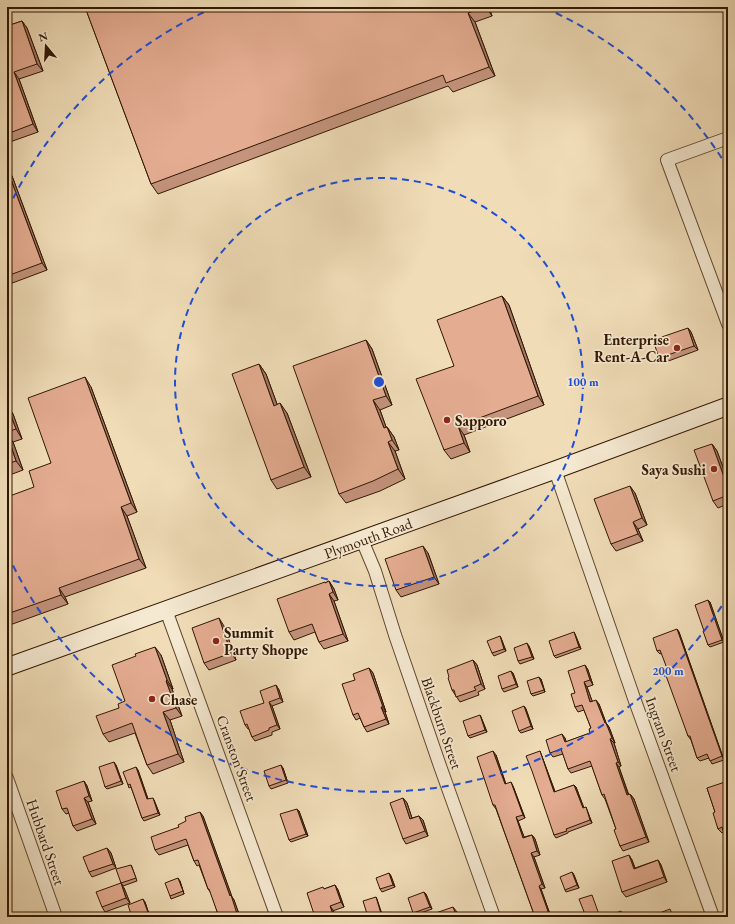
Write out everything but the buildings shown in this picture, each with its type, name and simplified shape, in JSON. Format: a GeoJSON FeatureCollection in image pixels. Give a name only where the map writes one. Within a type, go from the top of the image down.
{"type":"FeatureCollection","features":[{"type":"Feature","properties":{"kind":"main road","name":"Plymouth Road"},"geometry":{"type":"LineString","coordinates":[[7,667],[362,540],[728,406]]}},
{"type":"Feature","properties":{"kind":"street"},"geometry":{"type":"LineString","coordinates":[[728,138],[667,160],[728,324]]}},
{"type":"Feature","properties":{"kind":"street","name":"Ingram Street"},"geometry":{"type":"LineString","coordinates":[[555,470],[635,701],[713,917]]}},
{"type":"Feature","properties":{"kind":"street","name":"Blackburn Street"},"geometry":{"type":"LineString","coordinates":[[362,540],[375,570],[402,657],[494,917]]}},
{"type":"Feature","properties":{"kind":"street","name":"Cranston Street"},"geometry":{"type":"LineString","coordinates":[[166,610],[277,917]]}},
{"type":"Feature","properties":{"kind":"street","name":"Hubbard Street"},"geometry":{"type":"LineString","coordinates":[[7,778],[56,917]]}},
{"type":"Feature","properties":{"kind":"place","name":"Enterprise Rent-A-Car"},"geometry":{"type":"Point","coordinates":[677,348]}},
{"type":"Feature","properties":{"kind":"place","name":"Sapporo"},"geometry":{"type":"Point","coordinates":[447,420]}},
{"type":"Feature","properties":{"kind":"place","name":"Saya Sushi"},"geometry":{"type":"Point","coordinates":[714,469]}},
{"type":"Feature","properties":{"kind":"place","name":"Summit Party Shoppe"},"geometry":{"type":"Point","coordinates":[216,641]}},
{"type":"Feature","properties":{"kind":"place","name":"Chase"},"geometry":{"type":"Point","coordinates":[152,699]}}]}
